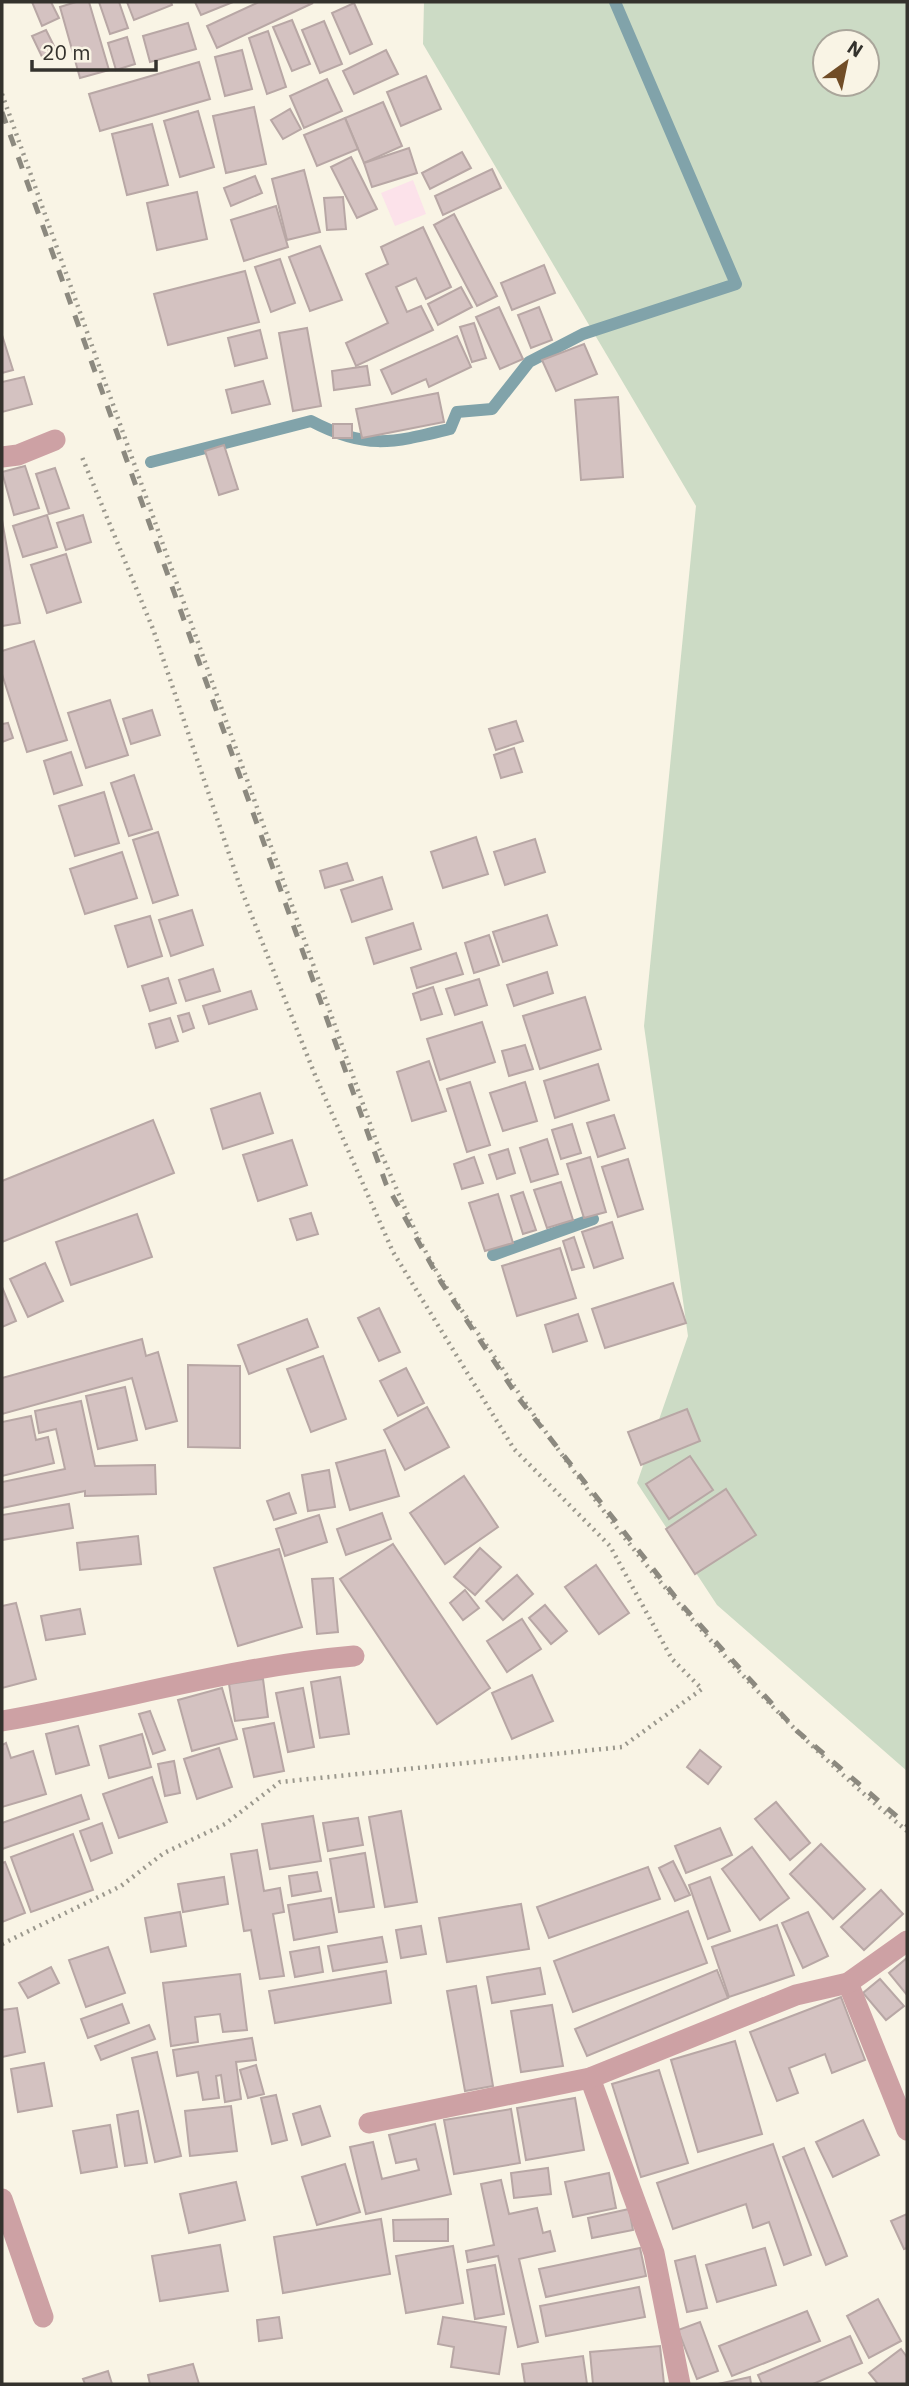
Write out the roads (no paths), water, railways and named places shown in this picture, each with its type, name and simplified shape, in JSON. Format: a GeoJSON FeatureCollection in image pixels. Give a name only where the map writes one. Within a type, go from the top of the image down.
{"type":"FeatureCollection","features":[{"type":"Feature","properties":{"kind":"street"},"geometry":{"type":"LineString","coordinates":[[2,457],[18,455],[55,440]]}},
{"type":"Feature","properties":{"kind":"street"},"geometry":{"type":"LineString","coordinates":[[2,1721],[302,1660],[355,1656]]}},
{"type":"Feature","properties":{"kind":"street"},"geometry":{"type":"LineString","coordinates":[[369,2123],[590,2078],[784,2000],[848,1983],[907,1941]]}},
{"type":"Feature","properties":{"kind":"street"},"geometry":{"type":"LineString","coordinates":[[848,1983],[907,2130]]}},
{"type":"Feature","properties":{"kind":"street"},"geometry":{"type":"LineString","coordinates":[[590,2078],[654,2253],[680,2384]]}},
{"type":"Feature","properties":{"kind":"street"},"geometry":{"type":"LineString","coordinates":[[2,2200],[43,2317]]}},
{"type":"Feature","properties":{"kind":"waterway"},"geometry":{"type":"LineString","coordinates":[[151,462],[311,421],[348,436],[379,441],[412,438],[450,429],[457,412],[492,409],[529,362],[583,334],[736,284],[615,2]]}},
{"type":"Feature","properties":{"kind":"waterway"},"geometry":{"type":"LineString","coordinates":[[493,1255],[593,1219]]}},
{"type":"Feature","properties":{"kind":"railway"},"geometry":{"type":"LineString","coordinates":[[2,112],[386,1184],[441,1282],[520,1400],[680,1603],[797,1731],[907,1825]]}}]}
